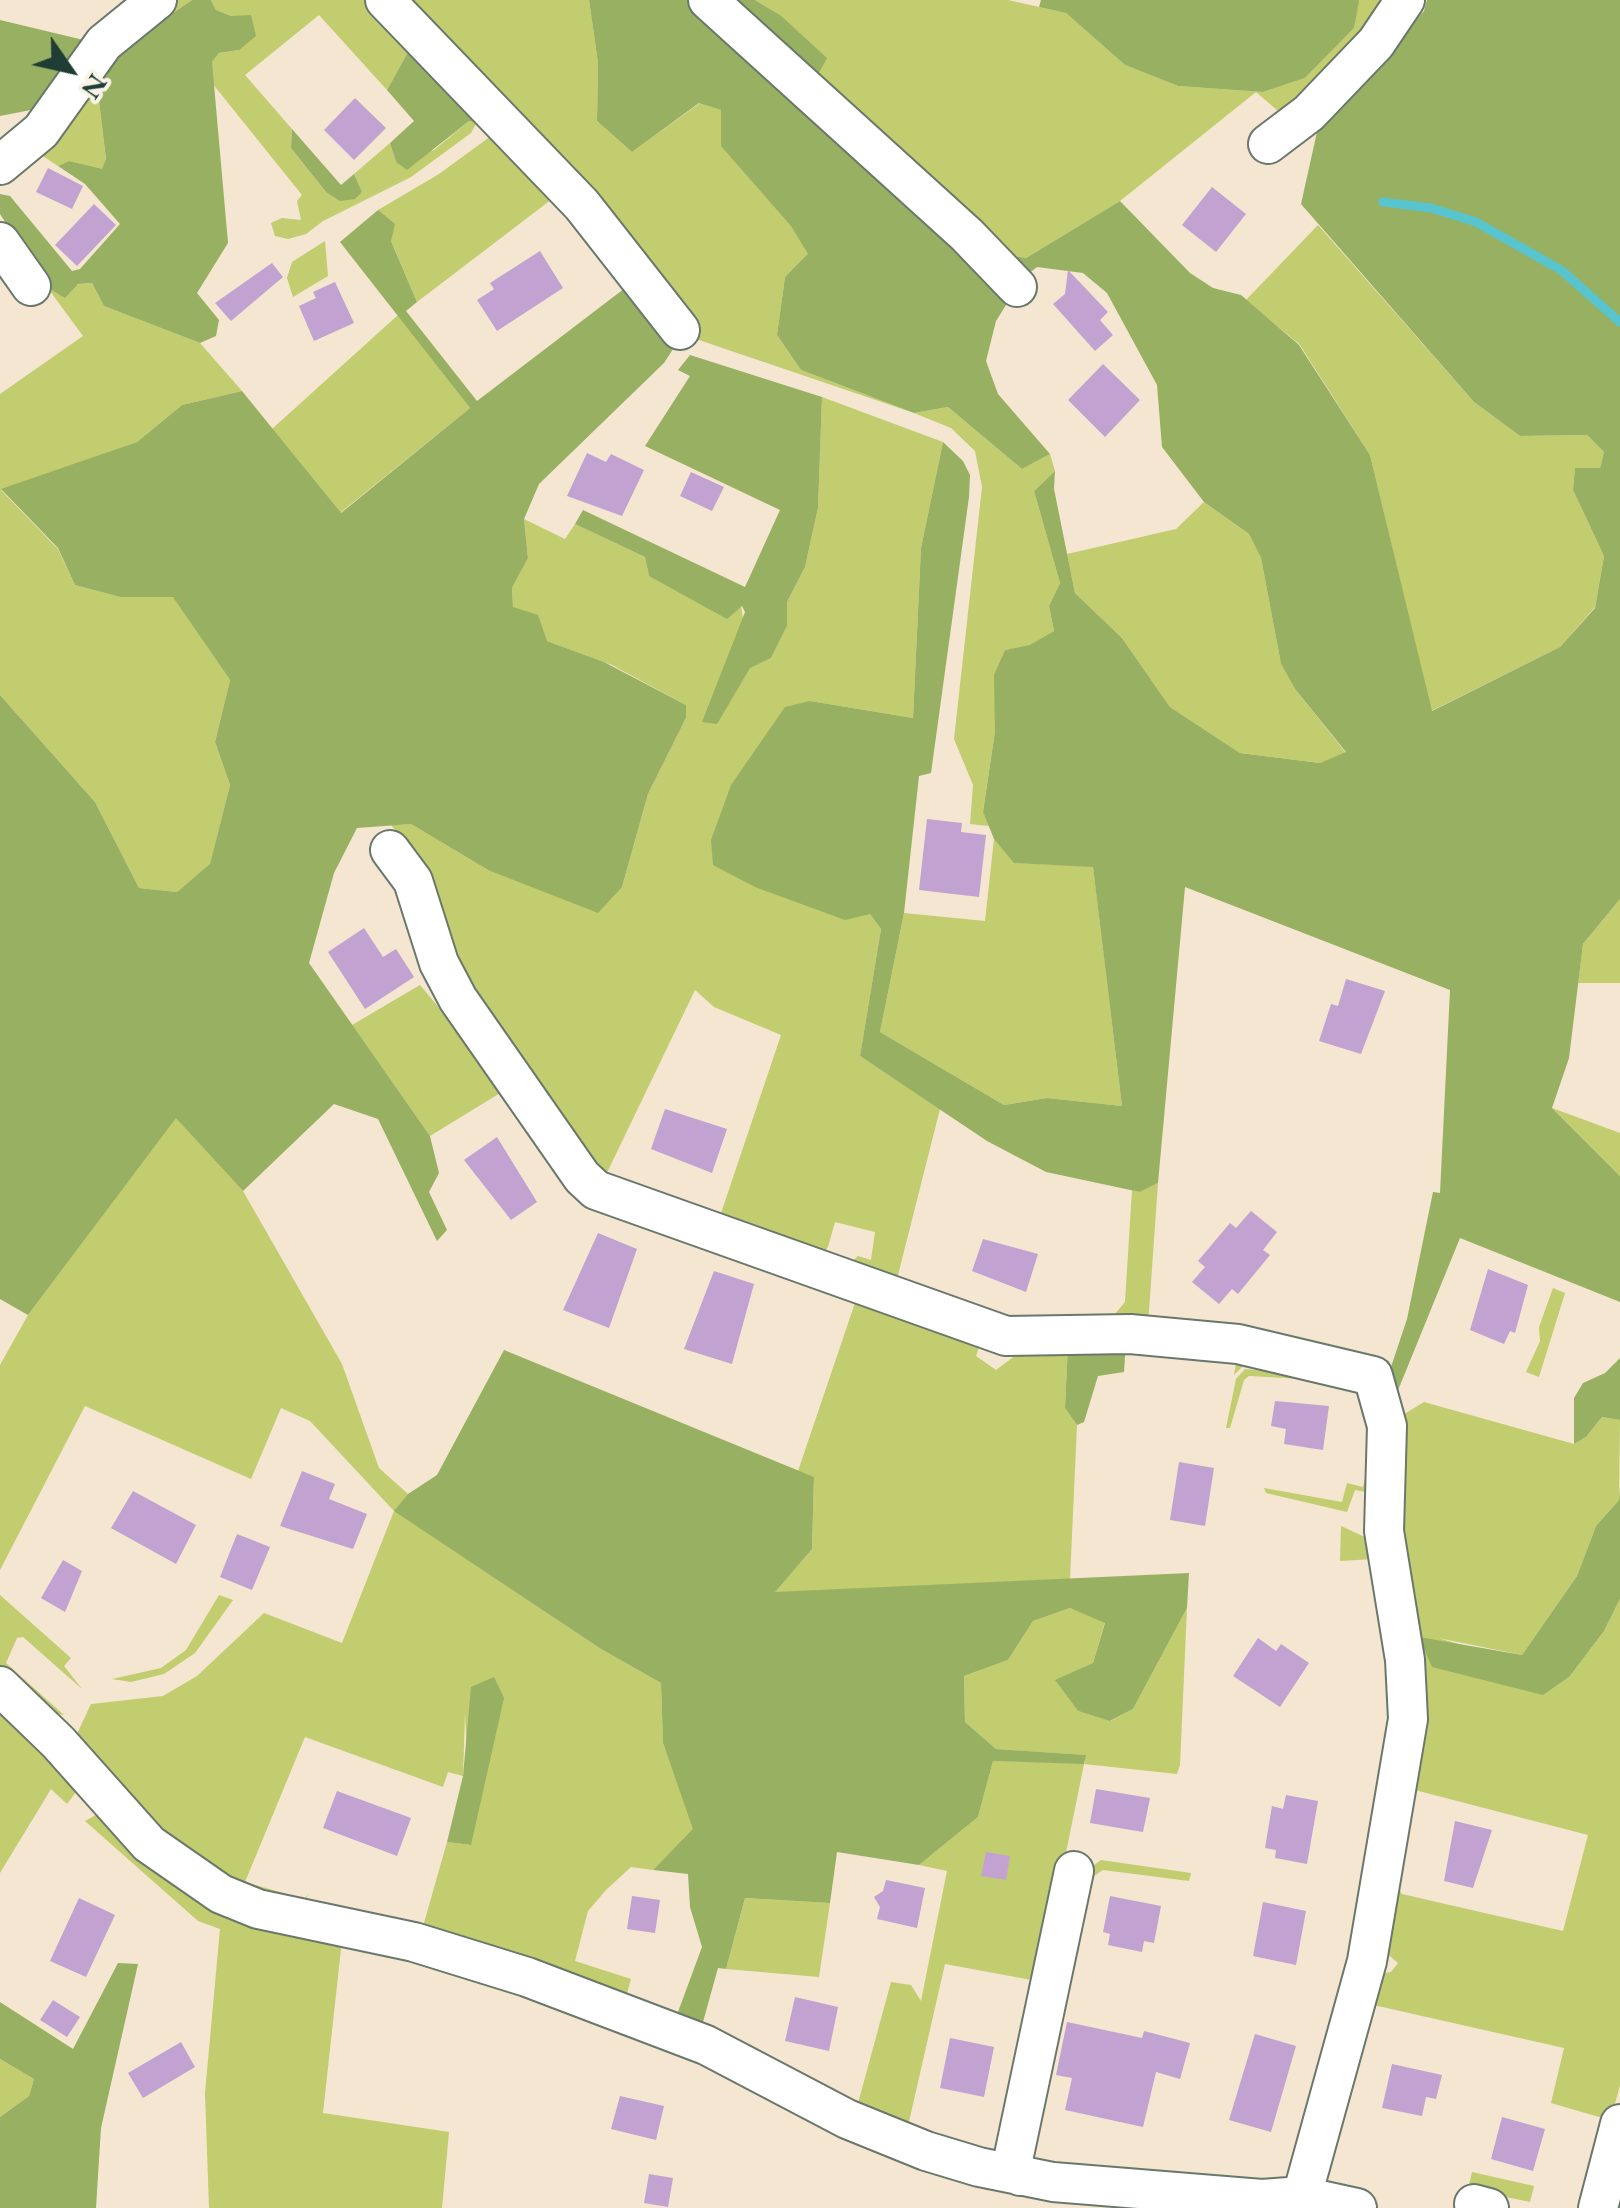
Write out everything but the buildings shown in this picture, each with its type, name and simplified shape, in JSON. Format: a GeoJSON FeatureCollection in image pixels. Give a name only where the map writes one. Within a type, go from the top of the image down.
{"type":"FeatureCollection","features":[{"type":"Feature","properties":{"kind":"street"},"geometry":{"type":"LineString","coordinates":[[0,164],[41,131],[104,43],[157,0]]}},
{"type":"Feature","properties":{"kind":"street"},"geometry":{"type":"LineString","coordinates":[[385,0],[582,205],[680,330]]}},
{"type":"Feature","properties":{"kind":"street"},"geometry":{"type":"LineString","coordinates":[[708,0],[967,235],[1016,287]]}},
{"type":"Feature","properties":{"kind":"street"},"geometry":{"type":"LineString","coordinates":[[1268,144],[1308,113],[1376,43],[1405,0]]}},
{"type":"Feature","properties":{"kind":"street"},"geometry":{"type":"LineString","coordinates":[[0,242],[31,286]]}},
{"type":"Feature","properties":{"kind":"street"},"geometry":{"type":"LineString","coordinates":[[390,850],[413,881],[439,963],[458,999],[582,1177],[616,1201],[1006,1336],[1130,1334],[1238,1344],[1373,1376],[1387,1426],[1384,1531],[1404,1660],[1408,1719],[1367,1962],[1291,2201]]}},
{"type":"Feature","properties":{"kind":"street"},"geometry":{"type":"LineString","coordinates":[[0,1686],[58,1742],[149,1844],[221,1894],[286,1916],[414,1942],[526,1977],[706,2045],[893,2138],[1020,2176],[1150,2192],[1358,2208]]}},
{"type":"Feature","properties":{"kind":"street"},"geometry":{"type":"LineString","coordinates":[[1020,2176],[1013,2160],[1074,1871]]}},
{"type":"Feature","properties":{"kind":"street"},"geometry":{"type":"LineString","coordinates":[[1598,2208],[1620,2124]]}},
{"type":"Feature","properties":{"kind":"green space"},"geometry":{"type":"Polygon","coordinates":[[[169,0],[192,0],[123,47],[104,74],[99,101],[106,160],[102,170],[69,161],[58,166],[38,153],[77,103],[87,75],[107,49],[169,0]]]}},
{"type":"Feature","properties":{"kind":"green space"},"geometry":{"type":"Polygon","coordinates":[[[192,0],[211,0],[216,10],[231,16],[251,15],[256,36],[239,50],[219,53],[212,62],[228,243],[197,293],[219,320],[216,336],[200,343],[104,306],[92,283],[78,284],[65,298],[47,287],[0,214],[0,194],[10,196],[72,271],[80,269],[120,224],[85,184],[58,166],[69,161],[102,169],[106,159],[99,101],[104,74],[123,47],[192,0]]]}},
{"type":"Feature","properties":{"kind":"green space"},"geometry":{"type":"Polygon","coordinates":[[[211,0],[370,0],[413,43],[387,90],[319,15],[245,75],[292,129],[291,148],[326,192],[362,193],[354,174],[390,143],[396,162],[434,150],[469,121],[477,122],[471,133],[411,177],[323,221],[306,234],[288,239],[275,236],[271,223],[282,218],[301,220],[297,201],[302,195],[212,83],[212,62],[219,53],[239,50],[231,16],[216,10],[211,0]]]}},
{"type":"Feature","properties":{"kind":"green space"},"geometry":{"type":"Polygon","coordinates":[[[394,0],[589,0],[598,63],[597,121],[632,152],[700,103],[721,110],[809,255],[785,277],[777,335],[801,370],[914,413],[696,339],[394,0]]]}},
{"type":"Feature","properties":{"kind":"green space"},"geometry":{"type":"Polygon","coordinates":[[[589,0],[696,0],[1002,254],[1026,258],[1120,201],[1190,273],[1213,288],[1241,295],[1299,345],[1370,455],[1432,711],[1560,647],[1595,608],[1604,556],[1573,490],[1575,468],[1600,468],[1604,452],[1587,435],[1520,436],[1474,402],[1301,204],[1317,132],[1424,11],[1427,0],[1620,0],[1620,899],[1583,944],[1569,1058],[1552,1108],[1620,1176],[1620,1302],[1460,1238],[1392,1405],[1391,1367],[1407,1319],[1433,1192],[1440,1193],[1450,990],[1185,887],[1158,1183],[1140,1192],[1046,1172],[987,1141],[860,1056],[881,929],[870,914],[845,920],[755,887],[713,865],[711,840],[731,785],[785,707],[810,701],[913,718],[921,548],[943,442],[963,461],[970,475],[969,497],[931,773],[919,776],[904,913],[880,1032],[1004,1105],[1047,1098],[1122,1106],[1093,867],[1014,863],[994,839],[983,812],[995,731],[994,675],[1005,650],[1030,645],[1054,631],[1049,606],[1060,583],[1034,491],[1055,471],[1054,489],[1075,593],[1122,638],[1170,707],[1240,753],[1320,763],[1346,752],[1295,689],[1281,664],[1261,558],[1249,534],[1204,502],[1162,447],[1157,385],[1107,293],[1083,273],[1037,267],[1023,278],[996,321],[986,361],[998,394],[1050,454],[1022,469],[948,407],[914,413],[801,370],[777,335],[785,277],[808,254],[791,226],[721,146],[721,110],[699,103],[632,152],[597,121],[598,63],[589,0]]]}},
{"type":"Feature","properties":{"kind":"green space"},"geometry":{"type":"Polygon","coordinates":[[[725,0],[780,15],[755,0],[1008,0],[1066,13],[1125,65],[1178,86],[1263,92],[1305,78],[1354,28],[1358,0],[1399,0],[1303,104],[1278,111],[1256,92],[1120,201],[1026,258],[995,253],[725,0]]]}},
{"type":"Feature","properties":{"kind":"green space"},"geometry":{"type":"Polygon","coordinates":[[[725,0],[755,0],[780,15],[827,58],[815,80],[725,0]]]}},
{"type":"Feature","properties":{"kind":"green space"},"geometry":{"type":"Polygon","coordinates":[[[1041,0],[1359,1],[1354,28],[1305,78],[1263,92],[1178,86],[1125,65],[1066,13],[1039,7],[1041,0]]]}},
{"type":"Feature","properties":{"kind":"green space"},"geometry":{"type":"Polygon","coordinates":[[[0,20],[92,42],[46,107],[0,116],[0,20]]]}},
{"type":"Feature","properties":{"kind":"green space"},"geometry":{"type":"Polygon","coordinates":[[[413,43],[477,122],[469,121],[407,170],[396,162],[390,143],[414,121],[387,90],[413,43]]]}},
{"type":"Feature","properties":{"kind":"green space"},"geometry":{"type":"Polygon","coordinates":[[[292,129],[341,185],[354,174],[362,192],[355,199],[340,201],[326,192],[291,148],[292,129]]]}},
{"type":"Feature","properties":{"kind":"green space"},"geometry":{"type":"Polygon","coordinates":[[[491,136],[556,196],[417,302],[378,210],[439,174],[491,136]]]}},
{"type":"Feature","properties":{"kind":"green space"},"geometry":{"type":"Polygon","coordinates":[[[378,210],[395,224],[391,241],[417,302],[406,311],[477,401],[629,285],[675,346],[664,363],[539,484],[524,519],[528,558],[512,588],[513,607],[538,615],[547,641],[604,662],[686,705],[686,718],[648,794],[622,887],[598,913],[488,870],[411,824],[357,828],[334,873],[309,963],[430,1136],[439,1173],[429,1192],[447,1230],[437,1241],[378,1119],[334,1104],[243,1191],[176,1118],[28,1315],[0,1299],[0,695],[95,802],[139,888],[177,892],[210,864],[230,785],[215,742],[230,680],[173,597],[120,597],[75,585],[58,548],[1,489],[137,442],[182,405],[242,391],[341,513],[470,408],[340,242],[378,210]]]}},
{"type":"Feature","properties":{"kind":"green space"},"geometry":{"type":"Polygon","coordinates":[[[1318,225],[1474,402],[1520,436],[1587,435],[1604,452],[1600,468],[1575,469],[1573,490],[1604,556],[1595,607],[1560,647],[1431,711],[1370,455],[1300,345],[1246,300],[1318,225]]]}},
{"type":"Feature","properties":{"kind":"green space"},"geometry":{"type":"Polygon","coordinates":[[[325,241],[328,276],[293,297],[287,278],[292,262],[325,241]]]}},
{"type":"Feature","properties":{"kind":"green space"},"geometry":{"type":"Polygon","coordinates":[[[92,283],[104,306],[200,343],[242,391],[182,405],[137,442],[1,490],[58,549],[75,585],[120,597],[173,596],[230,680],[215,742],[230,785],[210,865],[177,892],[139,888],[95,802],[0,695],[0,394],[83,336],[47,287],[92,283]]]}},
{"type":"Feature","properties":{"kind":"green space"},"geometry":{"type":"Polygon","coordinates":[[[398,315],[470,408],[340,513],[272,429],[398,315]]]}},
{"type":"Feature","properties":{"kind":"green space"},"geometry":{"type":"Polygon","coordinates":[[[690,355],[822,397],[818,508],[805,567],[787,602],[787,626],[771,658],[750,668],[717,724],[702,722],[745,612],[742,606],[727,619],[649,576],[645,557],[575,524],[583,510],[745,587],[780,510],[645,446],[690,376],[678,370],[690,355]]]}},
{"type":"Feature","properties":{"kind":"green space"},"geometry":{"type":"Polygon","coordinates":[[[822,397],[943,442],[921,548],[913,718],[810,701],[870,914],[881,929],[860,1056],[940,1109],[897,1279],[849,1264],[858,1256],[871,1260],[875,1232],[835,1222],[828,1247],[819,1260],[716,1228],[781,1035],[714,1007],[695,990],[602,1183],[452,967],[425,864],[391,825],[411,824],[488,870],[622,887],[648,794],[686,718],[686,705],[612,665],[547,641],[513,607],[512,588],[528,558],[524,519],[565,539],[575,524],[645,557],[649,576],[741,605],[750,667],[771,658],[787,626],[787,602],[805,567],[818,508],[822,397]]]}},
{"type":"Feature","properties":{"kind":"green space"},"geometry":{"type":"Polygon","coordinates":[[[948,407],[1022,469],[1050,454],[1055,471],[1034,491],[1060,583],[1049,606],[1054,631],[1030,646],[1005,650],[995,675],[995,731],[983,811],[989,826],[970,824],[973,785],[954,739],[982,487],[975,451],[951,428],[914,413],[948,407]]]}},
{"type":"Feature","properties":{"kind":"green space"},"geometry":{"type":"Polygon","coordinates":[[[1204,502],[1249,534],[1261,558],[1281,664],[1295,689],[1346,753],[1320,763],[1240,753],[1170,707],[1122,638],[1075,593],[1067,554],[1176,529],[1204,502]]]}},
{"type":"Feature","properties":{"kind":"green space"},"geometry":{"type":"Polygon","coordinates":[[[994,839],[1015,863],[1093,866],[1122,1106],[1047,1098],[1004,1105],[880,1032],[904,913],[985,921],[994,839]]]}},
{"type":"Feature","properties":{"kind":"green space"},"geometry":{"type":"Polygon","coordinates":[[[1620,899],[1620,983],[1578,983],[1583,944],[1620,899]]]}},
{"type":"Feature","properties":{"kind":"green space"},"geometry":{"type":"Polygon","coordinates":[[[420,985],[441,1010],[458,1014],[510,1087],[430,1136],[352,1025],[420,985]]]}},
{"type":"Feature","properties":{"kind":"green space"},"geometry":{"type":"Polygon","coordinates":[[[1552,1108],[1620,1133],[1620,1176],[1552,1108]]]}},
{"type":"Feature","properties":{"kind":"green space"},"geometry":{"type":"Polygon","coordinates":[[[176,1117],[243,1191],[342,1364],[379,1468],[408,1494],[395,1511],[601,1649],[661,1683],[663,1743],[694,1829],[653,1870],[631,1867],[606,1890],[588,1911],[575,1961],[631,1979],[626,1997],[422,1930],[447,1842],[471,1845],[465,1713],[463,1776],[448,1772],[443,1787],[305,1737],[245,1882],[304,1899],[310,1893],[297,1910],[178,1858],[76,1736],[91,1704],[163,1696],[197,1676],[264,1613],[342,1643],[394,1511],[310,1421],[281,1408],[251,1479],[85,1406],[0,1570],[0,1365],[28,1315],[176,1117]]]}},
{"type":"Feature","properties":{"kind":"green space"},"geometry":{"type":"Polygon","coordinates":[[[1158,1183],[1148,1325],[1109,1321],[1125,1302],[1132,1190],[1140,1192],[1158,1183]]]}},
{"type":"Feature","properties":{"kind":"green space"},"geometry":{"type":"Polygon","coordinates":[[[1553,1288],[1565,1293],[1539,1377],[1526,1372],[1540,1341],[1539,1327],[1553,1288]]]}},
{"type":"Feature","properties":{"kind":"green space"},"geometry":{"type":"Polygon","coordinates":[[[858,1294],[983,1336],[976,1356],[996,1370],[1024,1349],[1068,1345],[1065,1408],[1077,1425],[1070,1579],[773,1593],[812,1549],[814,1477],[798,1471],[858,1294]]]}},
{"type":"Feature","properties":{"kind":"green space"},"geometry":{"type":"Polygon","coordinates":[[[1126,1342],[1124,1372],[1098,1376],[1084,1422],[1077,1425],[1065,1408],[1068,1345],[1126,1342]]]}},
{"type":"Feature","properties":{"kind":"green space"},"geometry":{"type":"Polygon","coordinates":[[[504,1350],[814,1477],[812,1549],[775,1592],[1189,1573],[1187,1608],[1133,1709],[1110,1721],[1078,1711],[1055,1680],[1093,1663],[1105,1623],[1070,1608],[1033,1621],[1008,1660],[964,1676],[965,1722],[996,1749],[1086,1755],[1084,1764],[993,1761],[978,1817],[919,1865],[837,1852],[830,1903],[745,1898],[726,1969],[718,1968],[703,2022],[678,2012],[702,1947],[690,1907],[688,1874],[653,1870],[693,1829],[663,1743],[661,1683],[601,1649],[394,1511],[408,1494],[437,1475],[504,1350]]]}},
{"type":"Feature","properties":{"kind":"green space"},"geometry":{"type":"Polygon","coordinates":[[[1238,1352],[1360,1385],[1360,1395],[1338,1381],[1249,1376],[1244,1380],[1230,1428],[1226,1428],[1236,1379],[1245,1369],[1274,1372],[1243,1366],[1234,1375],[1238,1352]]]}},
{"type":"Feature","properties":{"kind":"green space"},"geometry":{"type":"Polygon","coordinates":[[[1620,1358],[1620,1420],[1602,1417],[1586,1437],[1574,1444],[1574,1398],[1583,1383],[1605,1373],[1620,1358]]]}},
{"type":"Feature","properties":{"kind":"green space"},"geometry":{"type":"Polygon","coordinates":[[[1424,1402],[1574,1444],[1586,1437],[1602,1417],[1620,1420],[1619,1500],[1596,1526],[1577,1576],[1522,1655],[1438,1638],[1570,1676],[1604,1631],[1620,1599],[1620,2085],[1612,2115],[1606,2119],[1551,2103],[1564,2048],[1369,2004],[1377,1974],[1391,1972],[1398,1963],[1385,1952],[1397,1886],[1402,1894],[1563,1931],[1588,1835],[1411,1789],[1391,1504],[1401,1416],[1424,1402]]]}},
{"type":"Feature","properties":{"kind":"green space"},"geometry":{"type":"Polygon","coordinates":[[[1372,1445],[1377,1494],[1355,1490],[1347,1512],[1266,1493],[1264,1488],[1342,1502],[1347,1483],[1363,1487],[1372,1445]]]}},
{"type":"Feature","properties":{"kind":"green space"},"geometry":{"type":"Polygon","coordinates":[[[1620,1487],[1620,1599],[1604,1631],[1570,1676],[1543,1695],[1432,1667],[1419,1637],[1522,1655],[1577,1576],[1596,1526],[1619,1500],[1620,1487]]]}},
{"type":"Feature","properties":{"kind":"green space"},"geometry":{"type":"Polygon","coordinates":[[[1341,1526],[1367,1538],[1378,1551],[1400,1700],[1398,1741],[1392,1745],[1398,1696],[1373,1559],[1340,1561],[1341,1526]]]}},
{"type":"Feature","properties":{"kind":"green space"},"geometry":{"type":"Polygon","coordinates":[[[0,1595],[71,1658],[64,1666],[82,1689],[23,1637],[17,1638],[6,1663],[64,1715],[53,1713],[0,1676],[0,1595]]]}},
{"type":"Feature","properties":{"kind":"green space"},"geometry":{"type":"Polygon","coordinates":[[[219,1595],[233,1600],[195,1653],[164,1674],[131,1682],[112,1679],[161,1668],[186,1650],[219,1595]]]}},
{"type":"Feature","properties":{"kind":"green space"},"geometry":{"type":"Polygon","coordinates":[[[1070,1608],[1105,1622],[1093,1663],[1056,1681],[1078,1711],[1111,1721],[1133,1709],[1187,1608],[1180,1765],[1177,1774],[1084,1764],[1003,2163],[986,2160],[983,2149],[1001,2153],[1037,1981],[945,1964],[908,2126],[971,2145],[965,2155],[847,2110],[783,2077],[772,2058],[857,2107],[891,1982],[911,1985],[921,2001],[947,1871],[919,1865],[978,1817],[993,1761],[1085,1763],[1085,1755],[996,1749],[965,1722],[964,1676],[1008,1660],[1033,1621],[1070,1608]]]}},
{"type":"Feature","properties":{"kind":"green space"},"geometry":{"type":"Polygon","coordinates":[[[494,1677],[504,1698],[471,1845],[447,1842],[463,1776],[471,1687],[494,1677]]]}},
{"type":"Feature","properties":{"kind":"green space"},"geometry":{"type":"Polygon","coordinates":[[[0,1700],[77,1777],[76,1792],[67,1804],[51,1789],[0,1873],[0,1700]]]}},
{"type":"Feature","properties":{"kind":"green space"},"geometry":{"type":"Polygon","coordinates":[[[105,1810],[342,1940],[323,2113],[449,2132],[442,2208],[209,2208],[205,2093],[220,1929],[198,1921],[85,1821],[105,1810]]]}},
{"type":"Feature","properties":{"kind":"green space"},"geometry":{"type":"Polygon","coordinates":[[[1101,1860],[1191,1873],[1189,1881],[1103,1870],[1091,1878],[1083,1873],[1101,1860]]]}},
{"type":"Feature","properties":{"kind":"green space"},"geometry":{"type":"Polygon","coordinates":[[[745,1898],[830,1903],[819,1977],[726,1969],[745,1898]]]}},
{"type":"Feature","properties":{"kind":"green space"},"geometry":{"type":"Polygon","coordinates":[[[118,1963],[138,1964],[101,2128],[96,2208],[0,2208],[0,2117],[29,2096],[34,2079],[0,2059],[0,2002],[73,2049],[118,1963]]]}},
{"type":"Feature","properties":{"kind":"green space"},"geometry":{"type":"Polygon","coordinates":[[[0,2059],[34,2079],[29,2096],[0,2117],[0,2059]]]}},
{"type":"Feature","properties":{"kind":"green space"},"geometry":{"type":"Polygon","coordinates":[[[1472,2172],[1534,2186],[1530,2202],[1468,2189],[1472,2172]]]}},
{"type":"Feature","properties":{"kind":"waterway"},"geometry":{"type":"LineString","coordinates":[[1383,202],[1431,208],[1476,222],[1561,270],[1620,322]]}}]}
